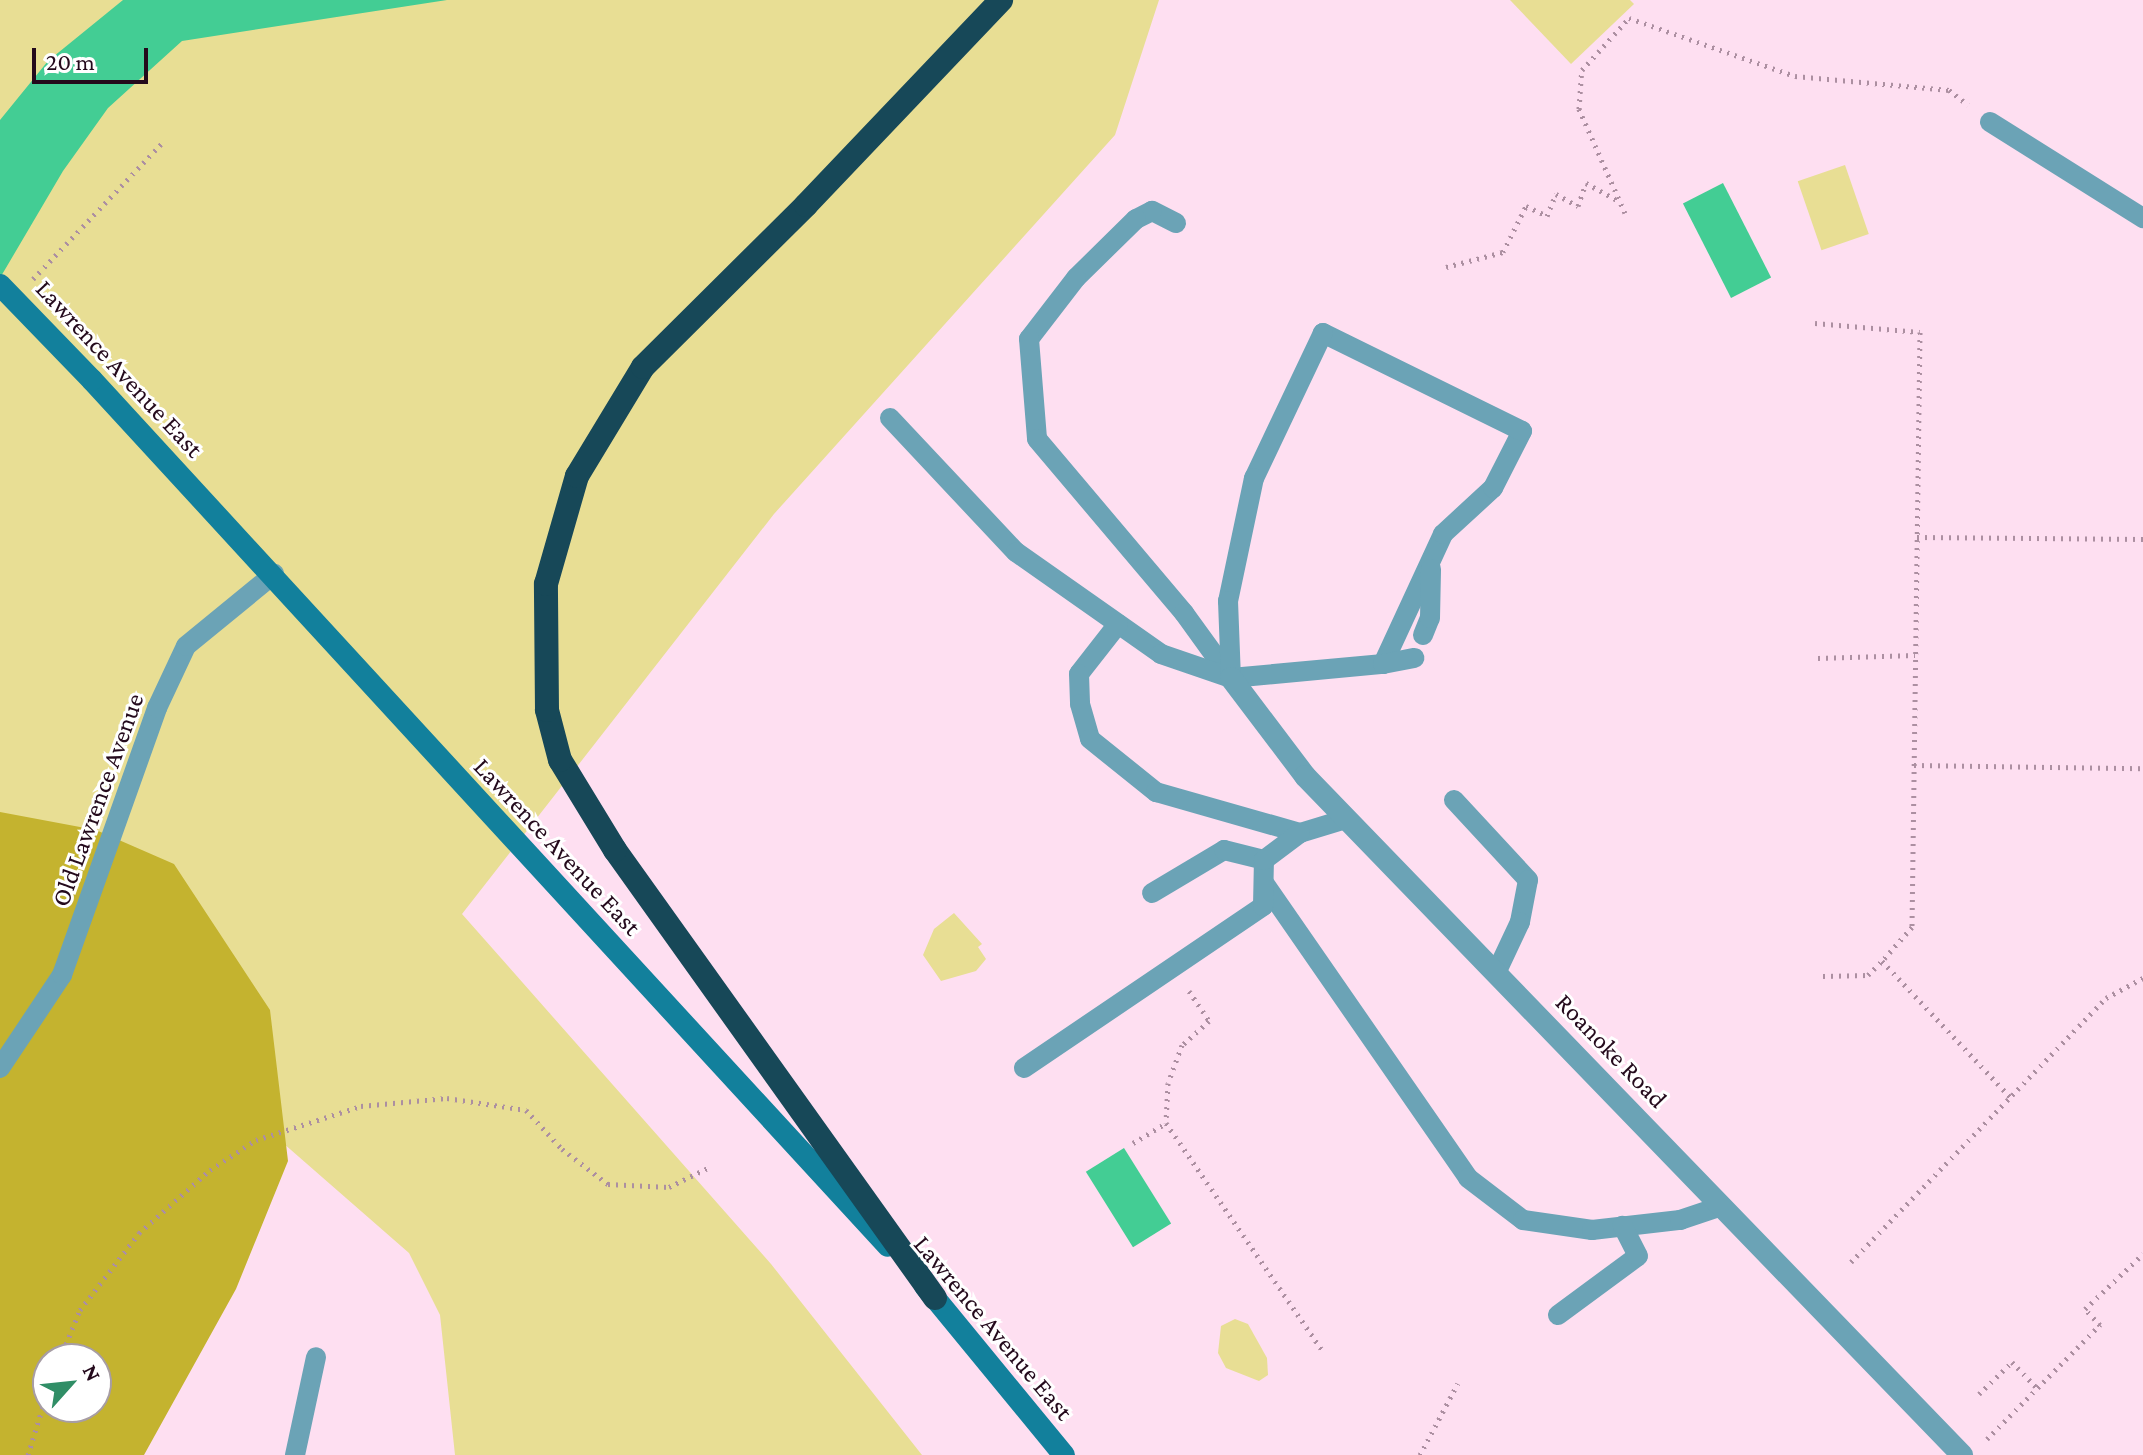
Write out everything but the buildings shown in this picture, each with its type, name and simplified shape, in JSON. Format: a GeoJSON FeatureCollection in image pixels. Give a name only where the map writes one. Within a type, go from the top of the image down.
{"type":"FeatureCollection","features":[{"type":"Feature","properties":{"kind":"highway"},"geometry":{"type":"LineString","coordinates":[[935,1298],[615,850],[560,760],[547,710],[546,584],[577,476],[643,367],[806,205],[1001,0]]}},
{"type":"Feature","properties":{"kind":"main road","name":"Lawrence Avenue East"},"geometry":{"type":"LineString","coordinates":[[0,285],[274,574],[935,1298],[1064,1455]]}},
{"type":"Feature","properties":{"kind":"street","name":"Roanoke Road"},"geometry":{"type":"LineString","coordinates":[[1231,678],[1305,776],[1960,1451]]}},
{"type":"Feature","properties":{"kind":"lane"},"geometry":{"type":"LineString","coordinates":[[1990,122],[2143,218]]}},
{"type":"Feature","properties":{"kind":"lane"},"geometry":{"type":"LineString","coordinates":[[1176,223],[1152,211],[1136,219],[1076,278],[1029,339],[1037,439],[1184,613],[1231,678]]}},
{"type":"Feature","properties":{"kind":"lane"},"geometry":{"type":"LineString","coordinates":[[1231,678],[1228,601],[1254,478],[1323,333],[1522,431],[1493,488],[1443,534],[1383,664]]}},
{"type":"Feature","properties":{"kind":"lane"},"geometry":{"type":"LineString","coordinates":[[890,418],[1016,552],[1161,654],[1231,678],[1383,664],[1414,658]]}},
{"type":"Feature","properties":{"kind":"lane"},"geometry":{"type":"LineString","coordinates":[[1423,635],[1430,618],[1431,560]]}},
{"type":"Feature","properties":{"kind":"lane","name":"Old Lawrence Avenue"},"geometry":{"type":"LineString","coordinates":[[0,1068],[62,975],[157,708],[186,646],[274,574]]}},
{"type":"Feature","properties":{"kind":"lane"},"geometry":{"type":"LineString","coordinates":[[1118,624],[1079,674],[1080,704],[1090,739],[1156,792],[1300,833]]}},
{"type":"Feature","properties":{"kind":"lane"},"geometry":{"type":"LineString","coordinates":[[1454,800],[1528,880],[1520,922],[1496,973]]}},
{"type":"Feature","properties":{"kind":"lane"},"geometry":{"type":"LineString","coordinates":[[1264,860],[1300,833],[1346,819]]}},
{"type":"Feature","properties":{"kind":"lane"},"geometry":{"type":"LineString","coordinates":[[1152,893],[1224,850],[1264,860]]}},
{"type":"Feature","properties":{"kind":"lane"},"geometry":{"type":"LineString","coordinates":[[1024,1068],[1263,906],[1264,860]]}},
{"type":"Feature","properties":{"kind":"lane"},"geometry":{"type":"LineString","coordinates":[[1264,883],[1468,1178],[1523,1220],[1592,1230],[1680,1220],[1722,1206]]}},
{"type":"Feature","properties":{"kind":"lane"},"geometry":{"type":"LineString","coordinates":[[1558,1315],[1638,1256],[1623,1226]]}},
{"type":"Feature","properties":{"kind":"lane"},"geometry":{"type":"LineString","coordinates":[[295,1455],[316,1357]]}},
{"type":"Feature","properties":{"kind":"path"},"geometry":{"type":"LineString","coordinates":[[1625,213],[1579,109],[1582,70],[1629,18],[1795,76],[1949,90],[1990,122]]}},
{"type":"Feature","properties":{"kind":"path"},"geometry":{"type":"LineString","coordinates":[[26,291],[162,143]]}},
{"type":"Feature","properties":{"kind":"path"},"geometry":{"type":"LineString","coordinates":[[1446,267],[1503,252],[1526,206],[1547,216],[1556,194],[1578,206],[1586,183],[1619,201]]}},
{"type":"Feature","properties":{"kind":"path"},"geometry":{"type":"LineString","coordinates":[[1815,323],[1920,332],[1912,927],[1868,975],[1823,976]]}},
{"type":"Feature","properties":{"kind":"path"},"geometry":{"type":"LineString","coordinates":[[1917,537],[2143,539]]}},
{"type":"Feature","properties":{"kind":"path"},"geometry":{"type":"LineString","coordinates":[[1818,658],[1915,655]]}},
{"type":"Feature","properties":{"kind":"path"},"geometry":{"type":"LineString","coordinates":[[1914,765],[2143,768]]}},
{"type":"Feature","properties":{"kind":"path"},"geometry":{"type":"LineString","coordinates":[[1882,961],[2011,1098]]}},
{"type":"Feature","properties":{"kind":"path"},"geometry":{"type":"LineString","coordinates":[[1172,968],[1209,1021],[1182,1045],[1168,1083],[1166,1123],[1322,1350]]}},
{"type":"Feature","properties":{"kind":"path"},"geometry":{"type":"LineString","coordinates":[[1851,1262],[2106,998],[2143,978]]}},
{"type":"Feature","properties":{"kind":"path"},"geometry":{"type":"LineString","coordinates":[[67,1343],[80,1310],[139,1233],[210,1170],[256,1140],[361,1106],[447,1098],[526,1110],[562,1149],[608,1184],[669,1187],[710,1167]]}},
{"type":"Feature","properties":{"kind":"path"},"geometry":{"type":"LineString","coordinates":[[1133,1143],[1166,1123]]}},
{"type":"Feature","properties":{"kind":"path"},"geometry":{"type":"LineString","coordinates":[[1960,1451],[2037,1388],[2100,1325],[2085,1309],[2143,1254]]}},
{"type":"Feature","properties":{"kind":"path"},"geometry":{"type":"LineString","coordinates":[[1979,1394],[2012,1362],[2037,1388]]}},
{"type":"Feature","properties":{"kind":"path"},"geometry":{"type":"LineString","coordinates":[[1420,1455],[1458,1383]]}},
{"type":"Feature","properties":{"kind":"path"},"geometry":{"type":"LineString","coordinates":[[28,1455],[38,1423]]}},
{"type":"Feature","properties":{"kind":"shaded area"},"geometry":{"type":"Polygon","coordinates":[[[0,0],[1159,0],[1115,135],[774,514],[462,914],[771,1264],[922,1455],[455,1455],[440,1315],[409,1253],[283,1143],[106,1455],[0,1455],[0,0]]]}},
{"type":"Feature","properties":{"kind":"shaded area"},"geometry":{"type":"Polygon","coordinates":[[[123,0],[447,0],[182,41],[108,108],[63,171],[0,278],[0,120],[48,61],[123,0]]]}},
{"type":"Feature","properties":{"kind":"shaded area"},"geometry":{"type":"Polygon","coordinates":[[[1510,0],[1630,0],[1634,4],[1571,64],[1510,0]]]}},
{"type":"Feature","properties":{"kind":"shaded area"},"geometry":{"type":"Polygon","coordinates":[[[1845,165],[1869,234],[1821,250],[1798,181],[1845,165]]]}},
{"type":"Feature","properties":{"kind":"shaded area"},"geometry":{"type":"Polygon","coordinates":[[[1723,183],[1771,277],[1731,298],[1683,203],[1723,183]]]}},
{"type":"Feature","properties":{"kind":"shaded area"},"geometry":{"type":"Polygon","coordinates":[[[0,812],[96,830],[174,864],[270,1010],[288,1161],[236,1289],[144,1455],[0,1455],[0,812]]]}},
{"type":"Feature","properties":{"kind":"shaded area"},"geometry":{"type":"Polygon","coordinates":[[[954,913],[982,944],[978,947],[986,959],[976,971],[941,981],[923,955],[934,929],[954,913]]]}},
{"type":"Feature","properties":{"kind":"shaded area"},"geometry":{"type":"Polygon","coordinates":[[[1124,1148],[1171,1223],[1133,1247],[1086,1172],[1124,1148]]]}},
{"type":"Feature","properties":{"kind":"shaded area"},"geometry":{"type":"Polygon","coordinates":[[[1235,1319],[1248,1324],[1267,1358],[1268,1375],[1259,1381],[1226,1368],[1218,1353],[1221,1326],[1235,1319]]]}}]}
